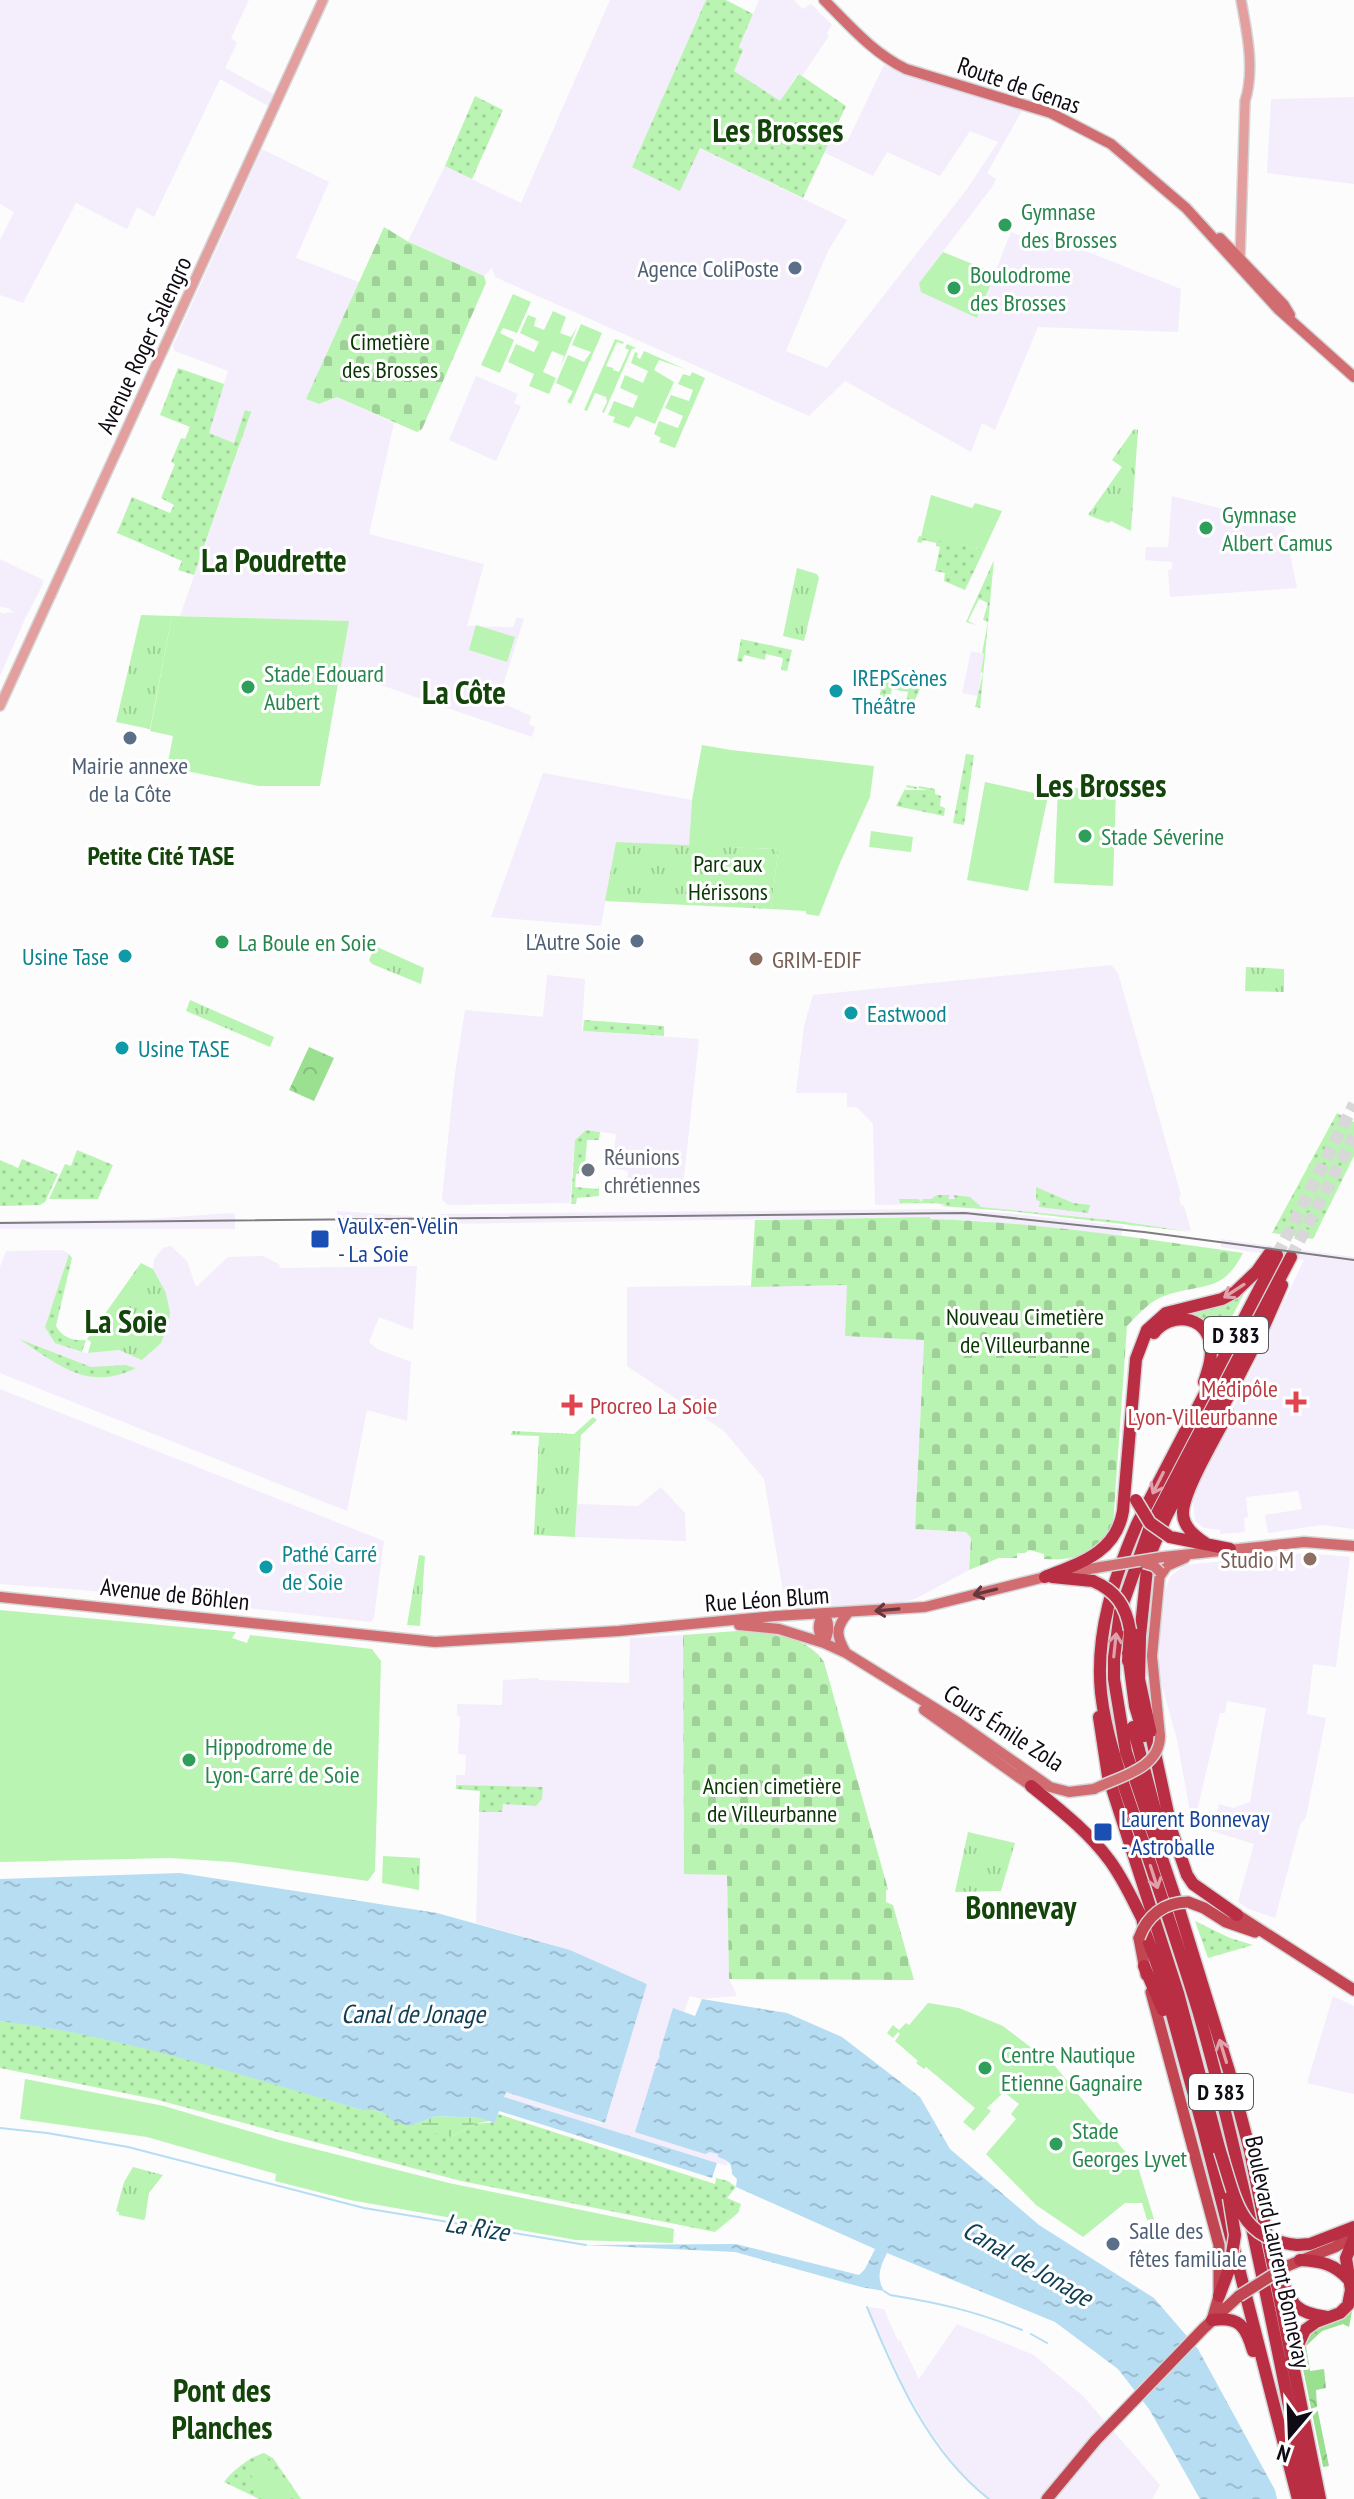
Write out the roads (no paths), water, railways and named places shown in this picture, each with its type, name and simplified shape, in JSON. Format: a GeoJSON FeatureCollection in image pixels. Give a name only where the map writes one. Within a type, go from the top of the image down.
{"type":"FeatureCollection","features":[{"type":"Feature","properties":{"kind":"highway","name":"Boulevard Laurent Bonnevay"},"geometry":{"type":"LineString","coordinates":[[1279,1255],[1284,1273],[1150,1527],[1120,1612],[1114,1679],[1126,1752],[1183,1906],[1250,2151],[1320,2499]]}},
{"type":"Feature","properties":{"kind":"highway","name":"Boulevard Laurent Bonnevay"},"geometry":{"type":"LineString","coordinates":[[1279,1255],[1137,1524],[1114,1583],[1102,1637],[1101,1694],[1122,1780],[1216,2074],[1245,2195],[1308,2499]]}},
{"type":"Feature","properties":{"kind":"highway"},"geometry":{"type":"LineString","coordinates":[[1045,1577],[1081,1563],[1112,1541],[1118,1531],[1123,1511],[1136,1359],[1147,1330],[1166,1313],[1222,1299],[1235,1292],[1279,1255]]}},
{"type":"Feature","properties":{"kind":"highway"},"geometry":{"type":"LineString","coordinates":[[1171,1827],[1141,1689],[1140,1636],[1147,1569],[1166,1517],[1281,1291],[1284,1273]]}},
{"type":"Feature","properties":{"kind":"highway"},"geometry":{"type":"LineString","coordinates":[[1194,1414],[1196,1399],[1209,1365],[1211,1346],[1205,1329],[1180,1318],[1160,1325],[1149,1340],[1143,1360],[1133,1474],[1136,1500],[1150,1523],[1170,1537],[1230,1549]]}},
{"type":"Feature","properties":{"kind":"highway"},"geometry":{"type":"LineString","coordinates":[[1205,1543],[1194,1536],[1186,1525],[1183,1513],[1188,1494],[1249,1366],[1251,1353]]}},
{"type":"Feature","properties":{"kind":"highway"},"geometry":{"type":"LineString","coordinates":[[1160,1736],[1149,1697],[1146,1656],[1155,1571],[1166,1517]]}},
{"type":"Feature","properties":{"kind":"highway"},"geometry":{"type":"LineString","coordinates":[[1045,1577],[1093,1581],[1103,1585],[1125,1609],[1130,1630],[1126,1688],[1129,1712],[1183,1906]]}},
{"type":"Feature","properties":{"kind":"highway"},"geometry":{"type":"LineString","coordinates":[[1128,1653],[1135,1706],[1187,1875],[1193,1884],[1237,1915]]}},
{"type":"Feature","properties":{"kind":"highway"},"geometry":{"type":"LineString","coordinates":[[1101,1694],[1098,1709],[1108,1776],[1178,1993],[1220,2151],[1241,2216],[1266,2237],[1297,2245],[1310,2244],[1354,2227]]}},
{"type":"Feature","properties":{"kind":"highway"},"geometry":{"type":"LineString","coordinates":[[1031,1786],[1073,1820],[1109,1859],[1127,1887],[1178,1993]]}},
{"type":"Feature","properties":{"kind":"highway"},"geometry":{"type":"LineString","coordinates":[[1142,1917],[1195,2099],[1235,2270]]}},
{"type":"Feature","properties":{"kind":"highway"},"geometry":{"type":"LineString","coordinates":[[1144,1966],[1170,2031],[1298,2499]]}},
{"type":"Feature","properties":{"kind":"highway"},"geometry":{"type":"LineString","coordinates":[[1219,2296],[1235,2270],[1235,2235],[1220,2151]]}},
{"type":"Feature","properties":{"kind":"highway"},"geometry":{"type":"LineString","coordinates":[[1290,2362],[1305,2330],[1340,2313],[1348,2305],[1351,2296],[1346,2258],[1354,2237]]}},
{"type":"Feature","properties":{"kind":"highway"},"geometry":{"type":"LineString","coordinates":[[1335,2247],[1346,2258]]}},
{"type":"Feature","properties":{"kind":"highway"},"geometry":{"type":"LineString","coordinates":[[1293,2263],[1318,2261],[1332,2265],[1349,2280]]}},
{"type":"Feature","properties":{"kind":"highway"},"geometry":{"type":"LineString","coordinates":[[1272,2263],[1296,2308],[1308,2314],[1330,2317]]}},
{"type":"Feature","properties":{"kind":"highway"},"geometry":{"type":"LineString","coordinates":[[1208,2324],[1233,2320],[1241,2323],[1250,2339],[1277,2435],[1285,2446]]}},
{"type":"Feature","properties":{"kind":"main road","name":"Route de Genas"},"geometry":{"type":"LineString","coordinates":[[824,0],[876,52],[891,62],[1051,113],[1111,144],[1197,219],[1278,309],[1354,377]]}},
{"type":"Feature","properties":{"kind":"main road","name":"Route de Genas"},"geometry":{"type":"LineString","coordinates":[[1197,219],[1221,239],[1238,262]]}},
{"type":"Feature","properties":{"kind":"main road","name":"Rue Léon Blum"},"geometry":{"type":"LineString","coordinates":[[394,1639],[466,1641],[925,1607],[1045,1577],[1163,1557],[1304,1542],[1354,1546]]}},
{"type":"Feature","properties":{"kind":"main road","name":"Rue Léon Blum"},"geometry":{"type":"LineString","coordinates":[[1160,1574],[1175,1562],[1230,1549]]}},
{"type":"Feature","properties":{"kind":"main road"},"geometry":{"type":"LineString","coordinates":[[1138,1562],[1154,1566],[1160,1574],[1152,1656],[1160,1736]]}},
{"type":"Feature","properties":{"kind":"main road","name":"Avenue de Böhlen"},"geometry":{"type":"LineString","coordinates":[[0,1597],[394,1639]]}},
{"type":"Feature","properties":{"kind":"main road"},"geometry":{"type":"LineString","coordinates":[[846,1653],[837,1638],[837,1630],[848,1613]]}},
{"type":"Feature","properties":{"kind":"main road"},"geometry":{"type":"LineString","coordinates":[[824,1614],[818,1629],[824,1643]]}},
{"type":"Feature","properties":{"kind":"main road","name":"Cours Émile Zola"},"geometry":{"type":"LineString","coordinates":[[701,1624],[766,1626],[824,1643],[846,1653],[959,1723],[1050,1787],[1069,1792],[1094,1789],[1152,1759],[1159,1749],[1160,1736]]}},
{"type":"Feature","properties":{"kind":"main road","name":"Cours Émile Zola"},"geometry":{"type":"LineString","coordinates":[[895,1686],[1031,1786]]}},
{"type":"Feature","properties":{"kind":"main road"},"geometry":{"type":"LineString","coordinates":[[1208,2324],[1219,2296],[1219,2245],[1139,1938],[1157,1911],[1169,1905],[1204,1908],[1226,1922],[1269,1938],[1301,1956]]}},
{"type":"Feature","properties":{"kind":"main road"},"geometry":{"type":"LineString","coordinates":[[1237,1915],[1354,1990]]}},
{"type":"Feature","properties":{"kind":"main road"},"geometry":{"type":"LineString","coordinates":[[1047,2499],[1109,2426],[1239,2296],[1293,2263],[1354,2237]]}},
{"type":"Feature","properties":{"kind":"main road"},"geometry":{"type":"LineString","coordinates":[[1040,2499],[1055,2487]]}},
{"type":"Feature","properties":{"kind":"street","name":"Avenue Roger Salengro"},"geometry":{"type":"LineString","coordinates":[[0,706],[323,0]]}},
{"type":"Feature","properties":{"kind":"street"},"geometry":{"type":"LineString","coordinates":[[1238,262],[1251,104],[1248,92],[1249,53],[1241,0]]}},
{"type":"Feature","properties":{"kind":"street"},"geometry":{"type":"LineString","coordinates":[[1221,239],[1231,239],[1241,226]]}},
{"type":"Feature","properties":{"kind":"water","name":"Canal de Jonage"},"geometry":{"type":"Polygon","coordinates":[[[180,1873],[437,1913],[570,1950],[647,1984],[605,2123],[506,2092],[504,2097],[717,2163],[712,2178],[499,2111],[495,2123],[480,2118],[437,2116],[409,2126],[375,2110],[362,2110],[182,2058],[92,2036],[0,2021],[0,1879],[180,1873]]]}},
{"type":"Feature","properties":{"kind":"water","name":"Canal de Jonage"},"geometry":{"type":"Polygon","coordinates":[[[702,1999],[787,2013],[842,2037],[920,2097],[950,2149],[1039,2225],[1154,2298],[1198,2349],[1275,2490],[1277,2499],[1200,2499],[1149,2409],[1118,2369],[1055,2322],[887,2253],[880,2272],[884,2291],[735,2252],[584,2245],[736,2244],[859,2275],[875,2249],[736,2187],[737,2179],[730,2165],[718,2154],[705,2154],[635,2132],[673,2008],[695,2016],[702,1999]]]}},
{"type":"Feature","properties":{"kind":"waterway","name":"La Rize"},"geometry":{"type":"LineString","coordinates":[[0,2128],[128,2147],[364,2208],[586,2245]]}},
{"type":"Feature","properties":{"kind":"waterway"},"geometry":{"type":"LineString","coordinates":[[884,2291],[890,2295],[972,2313],[1022,2330]]}},
{"type":"Feature","properties":{"kind":"waterway"},"geometry":{"type":"LineString","coordinates":[[867,2307],[902,2386],[931,2436],[968,2480],[989,2499]]}},
{"type":"Feature","properties":{"kind":"waterway"},"geometry":{"type":"LineString","coordinates":[[1031,2334],[1047,2343]]}},
{"type":"Feature","properties":{"kind":"tunnel"},"geometry":{"type":"LineString","coordinates":[[1277,1255],[1354,1104]]}},
{"type":"Feature","properties":{"kind":"tunnel"},"geometry":{"type":"LineString","coordinates":[[1291,1257],[1354,1136]]}},
{"type":"Feature","properties":{"kind":"tram line"},"geometry":{"type":"LineString","coordinates":[[0,1223],[965,1213],[1144,1232],[1354,1260]]}},
{"type":"Feature","properties":{"kind":"place","name":"Gymnase des Brosses"},"geometry":{"type":"Point","coordinates":[1005,225]}},
{"type":"Feature","properties":{"kind":"place","name":"Agence ColiPoste"},"geometry":{"type":"Point","coordinates":[795,268]}},
{"type":"Feature","properties":{"kind":"place","name":"Boulodrome des Brosses"},"geometry":{"type":"Point","coordinates":[954,288]}},
{"type":"Feature","properties":{"kind":"place","name":"Gymnase Albert Camus"},"geometry":{"type":"Point","coordinates":[1206,528]}},
{"type":"Feature","properties":{"kind":"place","name":"Stade Edouard Aubert"},"geometry":{"type":"Point","coordinates":[248,687]}},
{"type":"Feature","properties":{"kind":"place","name":"IREPScènes Théâtre"},"geometry":{"type":"Point","coordinates":[836,691]}},
{"type":"Feature","properties":{"kind":"place","name":"Mairie annexe de la Côte"},"geometry":{"type":"Point","coordinates":[130,738]}},
{"type":"Feature","properties":{"kind":"place","name":"Stade Séverine"},"geometry":{"type":"Point","coordinates":[1085,836]}},
{"type":"Feature","properties":{"kind":"place","name":"L'Autre Soie"},"geometry":{"type":"Point","coordinates":[637,941]}},
{"type":"Feature","properties":{"kind":"place","name":"La Boule en Soie"},"geometry":{"type":"Point","coordinates":[222,942]}},
{"type":"Feature","properties":{"kind":"place","name":"Usine Tase"},"geometry":{"type":"Point","coordinates":[125,956]}},
{"type":"Feature","properties":{"kind":"place","name":"GRIM-EDIF"},"geometry":{"type":"Point","coordinates":[756,959]}},
{"type":"Feature","properties":{"kind":"place","name":"Eastwood"},"geometry":{"type":"Point","coordinates":[851,1013]}},
{"type":"Feature","properties":{"kind":"place","name":"Usine TASE"},"geometry":{"type":"Point","coordinates":[122,1048]}},
{"type":"Feature","properties":{"kind":"place","name":"Réunions chrétiennes"},"geometry":{"type":"Point","coordinates":[588,1170]}},
{"type":"Feature","properties":{"kind":"place","name":"Vaulx-en-Velin - La Soie"},"geometry":{"type":"Point","coordinates":[320,1239]}},
{"type":"Feature","properties":{"kind":"place","name":"Médipôle Lyon-Villeurbanne"},"geometry":{"type":"Point","coordinates":[1296,1402]}},
{"type":"Feature","properties":{"kind":"place","name":"Procreo La Soie"},"geometry":{"type":"Point","coordinates":[572,1405]}},
{"type":"Feature","properties":{"kind":"place","name":"Studio M"},"geometry":{"type":"Point","coordinates":[1310,1559]}},
{"type":"Feature","properties":{"kind":"place","name":"Pathé Carré de Soie"},"geometry":{"type":"Point","coordinates":[266,1567]}},
{"type":"Feature","properties":{"kind":"place","name":"Hippodrome de Lyon-Carré de Soie"},"geometry":{"type":"Point","coordinates":[189,1760]}},
{"type":"Feature","properties":{"kind":"place","name":"Laurent Bonnevay - Astroballe"},"geometry":{"type":"Point","coordinates":[1103,1832]}},
{"type":"Feature","properties":{"kind":"place","name":"Centre Nautique Etienne Gagnaire"},"geometry":{"type":"Point","coordinates":[985,2068]}},
{"type":"Feature","properties":{"kind":"place","name":"Stade Georges Lyvet"},"geometry":{"type":"Point","coordinates":[1056,2144]}},
{"type":"Feature","properties":{"kind":"place","name":"Salle des fêtes familiale"},"geometry":{"type":"Point","coordinates":[1113,2244]}},
{"type":"Feature","properties":{"kind":"district","name":"Les Brosses"},"geometry":{"type":"Point","coordinates":[778,130]}},
{"type":"Feature","properties":{"kind":"district","name":"La Poudrette"},"geometry":{"type":"Point","coordinates":[274,560]}},
{"type":"Feature","properties":{"kind":"district","name":"La Côte"},"geometry":{"type":"Point","coordinates":[464,692]}},
{"type":"Feature","properties":{"kind":"district","name":"Les Brosses"},"geometry":{"type":"Point","coordinates":[1101,785]}},
{"type":"Feature","properties":{"kind":"district","name":"Petite Cité TASE"},"geometry":{"type":"Point","coordinates":[161,855]}},
{"type":"Feature","properties":{"kind":"district","name":"La Soie"},"geometry":{"type":"Point","coordinates":[126,1321]}},
{"type":"Feature","properties":{"kind":"district","name":"Bonnevay"},"geometry":{"type":"Point","coordinates":[1021,1907]}},
{"type":"Feature","properties":{"kind":"district","name":"Pont des Planches"},"geometry":{"type":"Point","coordinates":[222,2408]}},
{"type":"Feature","properties":{"kind":"park label","name":"Cimetière des Brosses"},"geometry":{"type":"Point","coordinates":[390,355]}},
{"type":"Feature","properties":{"kind":"park label","name":"Parc aux Hérissons"},"geometry":{"type":"Point","coordinates":[728,877]}},
{"type":"Feature","properties":{"kind":"park label","name":"Nouveau Cimetière de Villeurbanne"},"geometry":{"type":"Point","coordinates":[1025,1330]}},
{"type":"Feature","properties":{"kind":"park label","name":"Ancien cimetière de Villeurbanne"},"geometry":{"type":"Point","coordinates":[772,1799]}}]}
